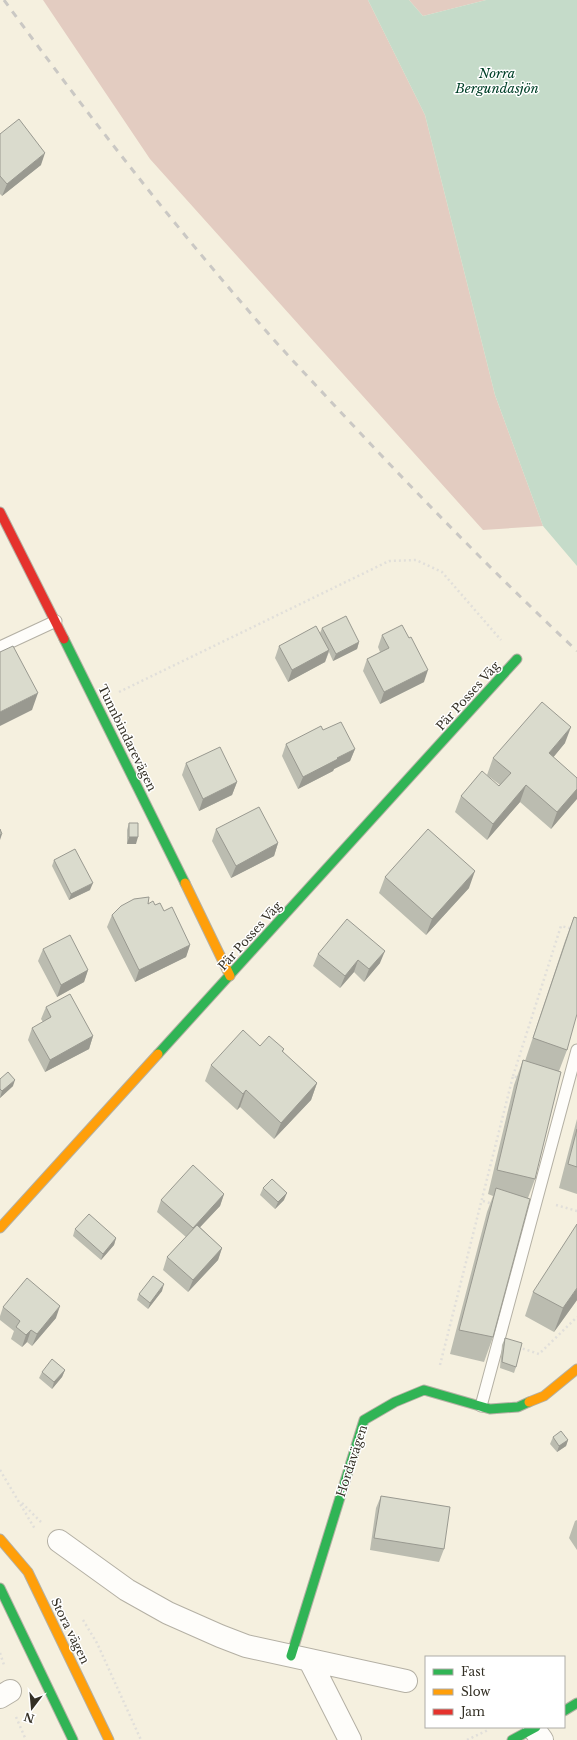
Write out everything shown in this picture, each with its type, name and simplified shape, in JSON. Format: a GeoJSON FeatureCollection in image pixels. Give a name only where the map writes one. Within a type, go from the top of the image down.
{"type":"FeatureCollection","features":[{"type":"Feature","properties":{"kind":"street","name":"Tunnbindarevägen"},"geometry":{"type":"LineString","coordinates":[[0,512],[97,703],[230,976]]}},
{"type":"Feature","properties":{"kind":"street","name":"Pär Posses Väg"},"geometry":{"type":"LineString","coordinates":[[0,1228],[517,660]]}},
{"type":"Feature","properties":{"kind":"street","name":"Hordavägen"},"geometry":{"type":"LineString","coordinates":[[300,1658],[364,1420],[395,1402],[424,1390],[490,1409],[518,1407],[544,1396],[577,1369]]}},
{"type":"Feature","properties":{"kind":"street","name":"Stora vägen"},"geometry":{"type":"LineString","coordinates":[[0,1539],[28,1572],[109,1740]]}},
{"type":"Feature","properties":{"kind":"street"},"geometry":{"type":"LineString","coordinates":[[60,1541],[127,1590],[168,1613],[246,1646],[406,1681]]}},
{"type":"Feature","properties":{"kind":"street"},"geometry":{"type":"LineString","coordinates":[[0,1588],[73,1740]]}},
{"type":"Feature","properties":{"kind":"street"},"geometry":{"type":"LineString","coordinates":[[300,1658],[350,1740]]}},
{"type":"Feature","properties":{"kind":"street"},"geometry":{"type":"LineString","coordinates":[[565,1710],[577,1703]]}},
{"type":"Feature","properties":{"kind":"street"},"geometry":{"type":"LineString","coordinates":[[512,1740],[537,1732]]}},
{"type":"Feature","properties":{"kind":"lane"},"geometry":{"type":"LineString","coordinates":[[0,647],[56,621]]}},
{"type":"Feature","properties":{"kind":"lane"},"geometry":{"type":"LineString","coordinates":[[482,1406],[577,1050]]}},
{"type":"Feature","properties":{"kind":"path"},"geometry":{"type":"LineString","coordinates":[[97,703],[389,561],[416,560],[442,572],[517,660]]}},
{"type":"Feature","properties":{"kind":"path"},"geometry":{"type":"LineString","coordinates":[[440,1365],[483,1201],[513,1076],[561,926],[577,930]]}},
{"type":"Feature","properties":{"kind":"path"},"geometry":{"type":"LineString","coordinates":[[513,1076],[521,1078]]}},
{"type":"Feature","properties":{"kind":"path"},"geometry":{"type":"LineString","coordinates":[[483,1201],[533,1214]]}},
{"type":"Feature","properties":{"kind":"path"},"geometry":{"type":"LineString","coordinates":[[499,1340],[539,1354],[577,1317]]}},
{"type":"Feature","properties":{"kind":"path"},"geometry":{"type":"LineString","coordinates":[[19,1500],[60,1541]]}},
{"type":"Feature","properties":{"kind":"path"},"geometry":{"type":"LineString","coordinates":[[467,1740],[488,1730]]}},
{"type":"Feature","properties":{"kind":"shaded area"},"geometry":{"type":"Polygon","coordinates":[[[43,0],[368,0],[425,115],[495,395],[543,526],[483,530],[150,159],[43,0]]]}},
{"type":"Feature","properties":{"kind":"shaded area"},"geometry":{"type":"Polygon","coordinates":[[[409,0],[486,0],[423,16],[409,0]]]}},
{"type":"Feature","properties":{"kind":"water","name":"Norra Bergundasjön"},"geometry":{"type":"Polygon","coordinates":[[[368,0],[409,0],[423,16],[486,0],[577,0],[577,566],[543,526],[495,395],[425,115],[368,0]]]}},
{"type":"Feature","properties":{"kind":"building"},"geometry":{"type":"Polygon","coordinates":[[[19,119],[45,153],[7,184],[0,176],[0,134],[19,119]]]}},
{"type":"Feature","properties":{"kind":"building"},"geometry":{"type":"Polygon","coordinates":[[[346,616],[359,642],[336,654],[322,628],[346,616]]]}},
{"type":"Feature","properties":{"kind":"building"},"geometry":{"type":"Polygon","coordinates":[[[402,625],[409,638],[411,637],[428,670],[384,692],[367,659],[389,648],[382,635],[402,625]]]}},
{"type":"Feature","properties":{"kind":"building"},"geometry":{"type":"Polygon","coordinates":[[[316,626],[329,650],[292,670],[279,646],[316,626]]]}},
{"type":"Feature","properties":{"kind":"building"},"geometry":{"type":"Polygon","coordinates":[[[13,646],[38,693],[0,712],[0,652],[13,646]]]}},
{"type":"Feature","properties":{"kind":"building"},"geometry":{"type":"Polygon","coordinates":[[[542,702],[571,727],[549,753],[577,778],[577,789],[557,812],[526,785],[493,824],[461,796],[482,771],[499,786],[511,773],[493,758],[542,702]]]}},
{"type":"Feature","properties":{"kind":"building"},"geometry":{"type":"Polygon","coordinates":[[[341,722],[355,749],[303,777],[286,744],[321,726],[323,730],[341,722]]]}},
{"type":"Feature","properties":{"kind":"building"},"geometry":{"type":"Polygon","coordinates":[[[220,747],[237,782],[203,799],[186,763],[220,747]]]}},
{"type":"Feature","properties":{"kind":"building"},"geometry":{"type":"Polygon","coordinates":[[[259,807],[278,843],[236,866],[216,829],[259,807]]]}},
{"type":"Feature","properties":{"kind":"building"},"geometry":{"type":"Polygon","coordinates":[[[129,823],[138,823],[138,837],[129,837],[129,823]]]}},
{"type":"Feature","properties":{"kind":"building"},"geometry":{"type":"Polygon","coordinates":[[[428,829],[475,871],[432,919],[385,877],[428,829]]]}},
{"type":"Feature","properties":{"kind":"building"},"geometry":{"type":"Polygon","coordinates":[[[75,849],[93,883],[71,894],[54,860],[75,849]]]}},
{"type":"Feature","properties":{"kind":"building"},"geometry":{"type":"Polygon","coordinates":[[[149,897],[148,904],[153,901],[155,905],[160,903],[164,911],[172,907],[190,945],[139,970],[112,915],[121,906],[134,899],[149,897]]]}},
{"type":"Feature","properties":{"kind":"building"},"geometry":{"type":"Polygon","coordinates":[[[574,917],[577,918],[577,1014],[567,1050],[533,1038],[574,917]]]}},
{"type":"Feature","properties":{"kind":"building"},"geometry":{"type":"Polygon","coordinates":[[[347,919],[385,951],[369,969],[358,960],[345,976],[318,954],[347,919]]]}},
{"type":"Feature","properties":{"kind":"building"},"geometry":{"type":"Polygon","coordinates":[[[70,935],[88,970],[61,985],[43,949],[70,935]]]}},
{"type":"Feature","properties":{"kind":"building"},"geometry":{"type":"Polygon","coordinates":[[[70,994],[93,1036],[50,1060],[32,1028],[51,1017],[46,1007],[70,994]]]}},
{"type":"Feature","properties":{"kind":"building"},"geometry":{"type":"Polygon","coordinates":[[[243,1030],[260,1046],[269,1036],[284,1049],[282,1051],[317,1083],[281,1123],[246,1090],[243,1094],[211,1065],[243,1030]]]}},
{"type":"Feature","properties":{"kind":"building"},"geometry":{"type":"Polygon","coordinates":[[[523,1060],[561,1072],[535,1179],[497,1170],[523,1060]]]}},
{"type":"Feature","properties":{"kind":"building"},"geometry":{"type":"Polygon","coordinates":[[[8,1072],[15,1080],[2,1091],[0,1089],[0,1079],[8,1072]]]}},
{"type":"Feature","properties":{"kind":"building"},"geometry":{"type":"Polygon","coordinates":[[[577,1129],[577,1167],[568,1164],[577,1129]]]}},
{"type":"Feature","properties":{"kind":"building"},"geometry":{"type":"Polygon","coordinates":[[[193,1165],[224,1194],[193,1228],[161,1200],[193,1165]]]}},
{"type":"Feature","properties":{"kind":"building"},"geometry":{"type":"Polygon","coordinates":[[[272,1179],[287,1193],[278,1202],[263,1188],[272,1179]]]}},
{"type":"Feature","properties":{"kind":"building"},"geometry":{"type":"Polygon","coordinates":[[[496,1188],[530,1199],[493,1337],[459,1330],[496,1188]]]}},
{"type":"Feature","properties":{"kind":"building"},"geometry":{"type":"Polygon","coordinates":[[[89,1214],[116,1238],[103,1254],[75,1229],[89,1214]]]}},
{"type":"Feature","properties":{"kind":"building"},"geometry":{"type":"Polygon","coordinates":[[[577,1224],[577,1288],[563,1308],[533,1292],[577,1224]]]}},
{"type":"Feature","properties":{"kind":"building"},"geometry":{"type":"Polygon","coordinates":[[[197,1225],[222,1248],[193,1280],[167,1257],[197,1225]]]}},
{"type":"Feature","properties":{"kind":"building"},"geometry":{"type":"Polygon","coordinates":[[[153,1276],[164,1284],[150,1303],[139,1294],[153,1276]]]}},
{"type":"Feature","properties":{"kind":"building"},"geometry":{"type":"Polygon","coordinates":[[[27,1278],[60,1306],[37,1334],[31,1330],[26,1335],[16,1327],[20,1321],[3,1307],[27,1278]]]}},
{"type":"Feature","properties":{"kind":"building"},"geometry":{"type":"Polygon","coordinates":[[[505,1338],[522,1343],[516,1367],[502,1362],[505,1338]]]}},
{"type":"Feature","properties":{"kind":"building"},"geometry":{"type":"Polygon","coordinates":[[[52,1359],[65,1370],[54,1382],[42,1372],[52,1359]]]}},
{"type":"Feature","properties":{"kind":"building"},"geometry":{"type":"Polygon","coordinates":[[[561,1431],[568,1440],[559,1446],[553,1437],[561,1431]]]}},
{"type":"Feature","properties":{"kind":"building"},"geometry":{"type":"Polygon","coordinates":[[[381,1496],[450,1507],[444,1549],[374,1538],[381,1496]]]}},
{"type":"Feature","properties":{"kind":"railway"},"geometry":{"type":"LineString","coordinates":[[4,0],[132,169],[198,251],[267,332],[424,500],[484,561],[577,651]]}},
{"type":"Feature","properties":{"kind":"traffic: fast"},"geometry":{"type":"LineString","coordinates":[[64,639],[185,883]]}},
{"type":"Feature","properties":{"kind":"traffic: fast"},"geometry":{"type":"LineString","coordinates":[[158,1054],[517,659]]}},
{"type":"Feature","properties":{"kind":"traffic: fast"},"geometry":{"type":"LineString","coordinates":[[291,1656],[364,1420],[395,1402],[424,1390],[490,1409],[518,1407],[529,1402]]}},
{"type":"Feature","properties":{"kind":"traffic: fast"},"geometry":{"type":"LineString","coordinates":[[0,1588],[73,1740]]}},
{"type":"Feature","properties":{"kind":"traffic: fast"},"geometry":{"type":"LineString","coordinates":[[565,1710],[577,1703]]}},
{"type":"Feature","properties":{"kind":"traffic: fast"},"geometry":{"type":"LineString","coordinates":[[512,1740],[534,1728]]}},
{"type":"Feature","properties":{"kind":"traffic: slow"},"geometry":{"type":"LineString","coordinates":[[185,883],[230,976]]}},
{"type":"Feature","properties":{"kind":"traffic: slow"},"geometry":{"type":"LineString","coordinates":[[0,1228],[158,1054]]}},
{"type":"Feature","properties":{"kind":"traffic: slow"},"geometry":{"type":"LineString","coordinates":[[529,1402],[544,1396],[577,1369]]}},
{"type":"Feature","properties":{"kind":"traffic: slow"},"geometry":{"type":"LineString","coordinates":[[0,1539],[28,1572],[109,1740]]}},
{"type":"Feature","properties":{"kind":"traffic: jam"},"geometry":{"type":"LineString","coordinates":[[0,512],[64,639]]}}]}
